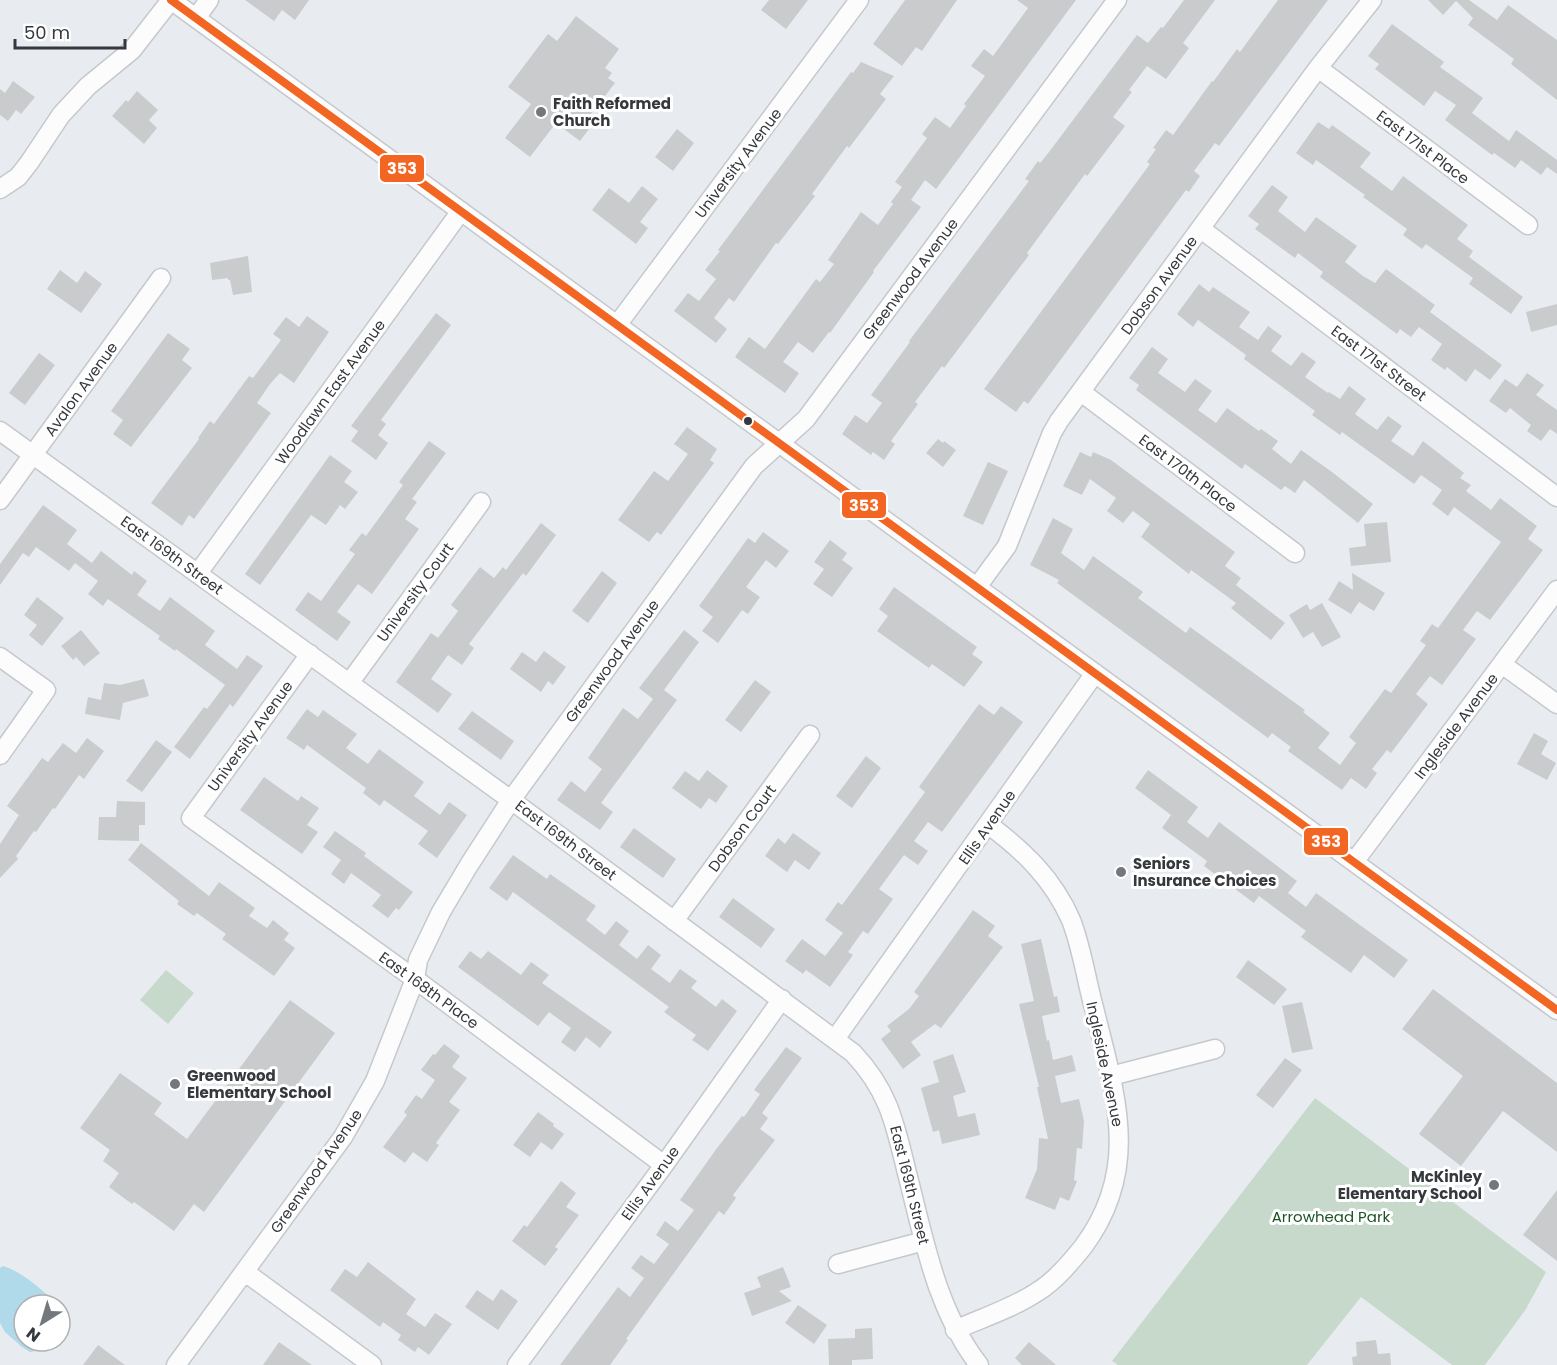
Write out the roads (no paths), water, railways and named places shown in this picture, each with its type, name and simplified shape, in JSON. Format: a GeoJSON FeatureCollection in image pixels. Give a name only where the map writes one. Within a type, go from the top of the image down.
{"type":"FeatureCollection","features":[{"type":"Feature","properties":{"kind":"street"},"geometry":{"type":"LineString","coordinates":[[0,189],[18,177],[61,115],[81,94],[132,50],[171,0],[1557,1010]]}},
{"type":"Feature","properties":{"kind":"street"},"geometry":{"type":"LineString","coordinates":[[196,18],[209,0]]}},
{"type":"Feature","properties":{"kind":"street","name":"University Avenue"},"geometry":{"type":"LineString","coordinates":[[617,325],[858,0]]}},
{"type":"Feature","properties":{"kind":"street","name":"Greenwood Avenue"},"geometry":{"type":"LineString","coordinates":[[176,1365],[343,1137],[375,1081],[415,979],[418,960],[441,912],[512,800],[754,466],[806,419],[1117,0]]}},
{"type":"Feature","properties":{"kind":"street","name":"Dobson Avenue"},"geometry":{"type":"LineString","coordinates":[[977,587],[1007,546],[1052,434],[1318,68],[1372,0]]}},
{"type":"Feature","properties":{"kind":"street","name":"East 171st Place"},"geometry":{"type":"LineString","coordinates":[[1318,68],[1528,225]]}},
{"type":"Feature","properties":{"kind":"street","name":"Woodlawn East Avenue"},"geometry":{"type":"LineString","coordinates":[[198,573],[461,211]]}},
{"type":"Feature","properties":{"kind":"street","name":"East 171st Street"},"geometry":{"type":"LineString","coordinates":[[1201,229],[1557,497]]}},
{"type":"Feature","properties":{"kind":"street","name":"Avalon Avenue"},"geometry":{"type":"LineString","coordinates":[[0,500],[161,278]]}},
{"type":"Feature","properties":{"kind":"street","name":"East 170th Place"},"geometry":{"type":"LineString","coordinates":[[1081,392],[1295,553]]}},
{"type":"Feature","properties":{"kind":"street","name":"East 169th Street"},"geometry":{"type":"LineString","coordinates":[[0,431],[512,800],[853,1053],[871,1072],[884,1096],[896,1127],[938,1290],[955,1330],[979,1365]]}},
{"type":"Feature","properties":{"kind":"street","name":"University Court"},"geometry":{"type":"LineString","coordinates":[[350,682],[481,502]]}},
{"type":"Feature","properties":{"kind":"street","name":"Ingleside Avenue"},"geometry":{"type":"LineString","coordinates":[[1354,862],[1557,590]]}},
{"type":"Feature","properties":{"kind":"street","name":"University Avenue"},"geometry":{"type":"LineString","coordinates":[[191,818],[310,654]]}},
{"type":"Feature","properties":{"kind":"street"},"geometry":{"type":"LineString","coordinates":[[0,657],[46,690],[0,755]]}},
{"type":"Feature","properties":{"kind":"street"},"geometry":{"type":"LineString","coordinates":[[1503,665],[1557,704]]}},
{"type":"Feature","properties":{"kind":"street","name":"Ellis Avenue"},"geometry":{"type":"LineString","coordinates":[[835,1039],[1095,673]]}},
{"type":"Feature","properties":{"kind":"street","name":"Dobson Court"},"geometry":{"type":"LineString","coordinates":[[674,921],[810,735]]}},
{"type":"Feature","properties":{"kind":"street","name":"East 168th Place"},"geometry":{"type":"LineString","coordinates":[[191,818],[415,979],[664,1165]]}},
{"type":"Feature","properties":{"kind":"street","name":"Ingleside Avenue"},"geometry":{"type":"LineString","coordinates":[[955,1330],[1038,1292],[1074,1259],[1090,1238],[1107,1203],[1118,1159],[1120,1127],[1111,1076],[1071,921],[1059,895],[1032,860],[989,825]]}},
{"type":"Feature","properties":{"kind":"street","name":"Ellis Avenue"},"geometry":{"type":"LineString","coordinates":[[516,1365],[664,1165],[782,999]]}},
{"type":"Feature","properties":{"kind":"street"},"geometry":{"type":"LineString","coordinates":[[1111,1076],[1215,1049]]}},
{"type":"Feature","properties":{"kind":"street"},"geometry":{"type":"LineString","coordinates":[[838,1264],[924,1241]]}},
{"type":"Feature","properties":{"kind":"street"},"geometry":{"type":"LineString","coordinates":[[245,1272],[372,1365]]}},
{"type":"Feature","properties":{"kind":"water"},"geometry":{"type":"Polygon","coordinates":[[[3,1266],[17,1272],[44,1293],[12,1293],[12,1338],[0,1323],[0,1268],[3,1266]]]}},
{"type":"Feature","properties":{"kind":"place","name":"Faith Reformed Church"},"geometry":{"type":"Point","coordinates":[541,112]}},
{"type":"Feature","properties":{"kind":"place","name":"Seniors Insurance Choices"},"geometry":{"type":"Point","coordinates":[1121,872]}},
{"type":"Feature","properties":{"kind":"place","name":"Greenwood Elementary School"},"geometry":{"type":"Point","coordinates":[175,1084]}},
{"type":"Feature","properties":{"kind":"place","name":"McKinley Elementary School"},"geometry":{"type":"Point","coordinates":[1494,1185]}},
{"type":"Feature","properties":{"kind":"park label","name":"Arrowhead Park"},"geometry":{"type":"Point","coordinates":[1331,1216]}}]}
